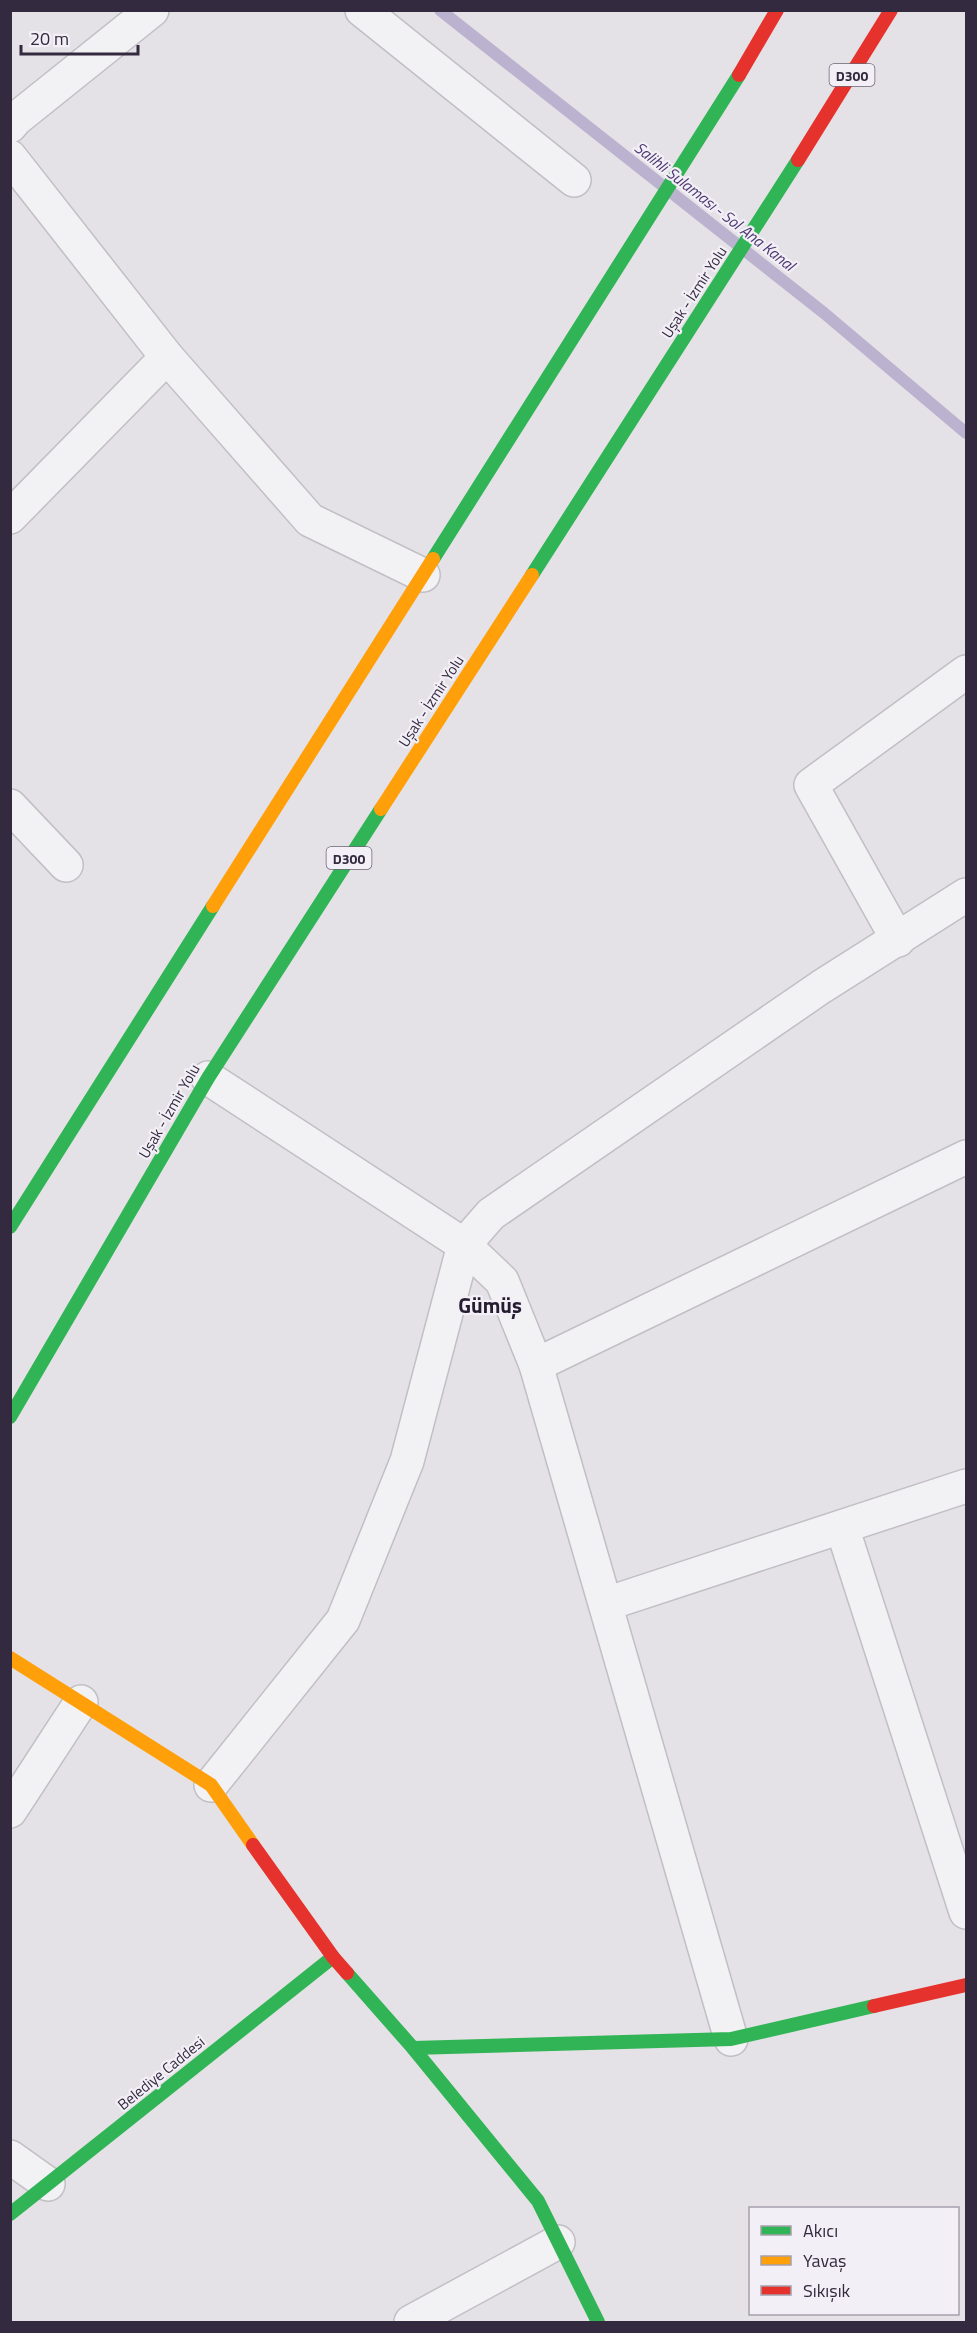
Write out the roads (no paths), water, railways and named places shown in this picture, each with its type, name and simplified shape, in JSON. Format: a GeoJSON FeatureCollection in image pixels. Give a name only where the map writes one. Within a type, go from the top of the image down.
{"type":"FeatureCollection","features":[{"type":"Feature","properties":{"kind":"main road"},"geometry":{"type":"LineString","coordinates":[[10,1227],[737,78],[777,10]]}},
{"type":"Feature","properties":{"kind":"main road","name":"Uşak - İzmir Yolu"},"geometry":{"type":"LineString","coordinates":[[10,1417],[208,1078],[812,139],[891,10]]}},
{"type":"Feature","properties":{"kind":"main road"},"geometry":{"type":"LineString","coordinates":[[10,1658],[211,1785],[333,1957],[413,2048],[538,2201],[598,2322]]}},
{"type":"Feature","properties":{"kind":"main road","name":"Belediye Caddesi"},"geometry":{"type":"LineString","coordinates":[[10,2214],[333,1957]]}},
{"type":"Feature","properties":{"kind":"main road"},"geometry":{"type":"LineString","coordinates":[[413,2048],[731,2039],[966,1985]]}},
{"type":"Feature","properties":{"kind":"street"},"geometry":{"type":"LineString","coordinates":[[10,126],[152,10]]}},
{"type":"Feature","properties":{"kind":"street"},"geometry":{"type":"LineString","coordinates":[[362,10],[574,180]]}},
{"type":"Feature","properties":{"kind":"street"},"geometry":{"type":"LineString","coordinates":[[10,157],[167,357],[310,520],[423,575]]}},
{"type":"Feature","properties":{"kind":"street"},"geometry":{"type":"LineString","coordinates":[[10,517],[167,357]]}},
{"type":"Feature","properties":{"kind":"street"},"geometry":{"type":"LineString","coordinates":[[898,940],[812,785],[966,672]]}},
{"type":"Feature","properties":{"kind":"street"},"geometry":{"type":"LineString","coordinates":[[10,807],[66,865]]}},
{"type":"Feature","properties":{"kind":"street"},"geometry":{"type":"LineString","coordinates":[[211,1785],[343,1620],[407,1461],[464,1245],[491,1214],[820,987],[898,940],[966,895]]}},
{"type":"Feature","properties":{"kind":"street"},"geometry":{"type":"LineString","coordinates":[[208,1078],[464,1245],[502,1281],[536,1365],[731,2039]]}},
{"type":"Feature","properties":{"kind":"street"},"geometry":{"type":"LineString","coordinates":[[536,1365],[966,1157]]}},
{"type":"Feature","properties":{"kind":"street"},"geometry":{"type":"LineString","coordinates":[[606,1604],[966,1486]]}},
{"type":"Feature","properties":{"kind":"street"},"geometry":{"type":"LineString","coordinates":[[842,1527],[966,1912]]}},
{"type":"Feature","properties":{"kind":"street"},"geometry":{"type":"LineString","coordinates":[[10,1811],[81,1702]]}},
{"type":"Feature","properties":{"kind":"street"},"geometry":{"type":"LineString","coordinates":[[10,2157],[48,2184]]}},
{"type":"Feature","properties":{"kind":"street"},"geometry":{"type":"LineString","coordinates":[[411,2322],[558,2242]]}},
{"type":"Feature","properties":{"kind":"waterway","name":"Salihli Sulaması - Sol Ana Kanal"},"geometry":{"type":"LineString","coordinates":[[440,10],[824,313],[966,433]]}},
{"type":"Feature","properties":{"kind":"district","name":"Gümüş"},"geometry":{"type":"Point","coordinates":[490,1305]}}]}
